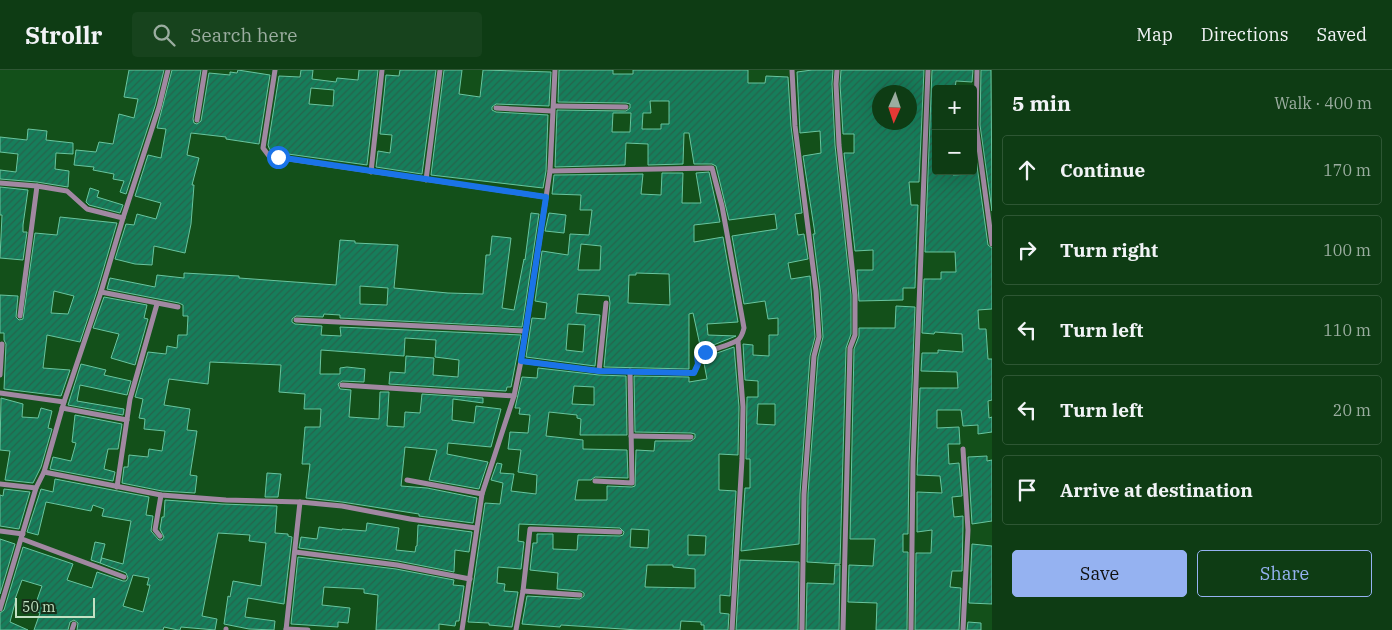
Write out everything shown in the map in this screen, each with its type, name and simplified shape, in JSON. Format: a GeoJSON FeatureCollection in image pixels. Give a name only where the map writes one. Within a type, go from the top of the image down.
{"type":"FeatureCollection","features":[{"type":"Feature","properties":{"kind":"street"},"geometry":{"type":"LineString","coordinates":[[0,609],[36,488],[44,472],[62,408],[102,292],[123,218],[159,107],[168,70]]}},
{"type":"Feature","properties":{"kind":"street"},"geometry":{"type":"LineString","coordinates":[[197,120],[205,70]]}},
{"type":"Feature","properties":{"kind":"street"},"geometry":{"type":"LineString","coordinates":[[275,70],[263,148],[269,156],[546,197]]}},
{"type":"Feature","properties":{"kind":"street"},"geometry":{"type":"LineString","coordinates":[[371,172],[382,70]]}},
{"type":"Feature","properties":{"kind":"street"},"geometry":{"type":"LineString","coordinates":[[426,180],[440,70]]}},
{"type":"Feature","properties":{"kind":"street"},"geometry":{"type":"LineString","coordinates":[[462,630],[482,494],[514,396],[521,361],[524,331],[550,171],[555,70]]}},
{"type":"Feature","properties":{"kind":"street"},"geometry":{"type":"LineString","coordinates":[[792,70],[796,126],[816,291],[819,337],[814,356],[804,494],[802,630]]}},
{"type":"Feature","properties":{"kind":"street"},"geometry":{"type":"LineString","coordinates":[[837,70],[839,145],[855,303],[855,336],[850,348],[844,630]]}},
{"type":"Feature","properties":{"kind":"street"},"geometry":{"type":"LineString","coordinates":[[911,630],[913,462],[928,70]]}},
{"type":"Feature","properties":{"kind":"street"},"geometry":{"type":"LineString","coordinates":[[977,70],[976,125],[992,244]]}},
{"type":"Feature","properties":{"kind":"street"},"geometry":{"type":"LineString","coordinates":[[496,108],[626,107]]}},
{"type":"Feature","properties":{"kind":"street"},"geometry":{"type":"LineString","coordinates":[[521,361],[599,371],[694,373],[698,364],[697,356],[738,341],[744,328],[722,206],[712,168],[550,171]]}},
{"type":"Feature","properties":{"kind":"street"},"geometry":{"type":"LineString","coordinates":[[0,183],[66,191],[87,209],[123,218]]}},
{"type":"Feature","properties":{"kind":"street"},"geometry":{"type":"LineString","coordinates":[[20,316],[37,186]]}},
{"type":"Feature","properties":{"kind":"street"},"geometry":{"type":"LineString","coordinates":[[102,292],[178,307]]}},
{"type":"Feature","properties":{"kind":"street"},"geometry":{"type":"LineString","coordinates":[[599,371],[606,303]]}},
{"type":"Feature","properties":{"kind":"street"},"geometry":{"type":"LineString","coordinates":[[117,487],[130,399],[157,304]]}},
{"type":"Feature","properties":{"kind":"street"},"geometry":{"type":"LineString","coordinates":[[296,320],[524,331]]}},
{"type":"Feature","properties":{"kind":"street"},"geometry":{"type":"LineString","coordinates":[[732,630],[743,407],[738,341]]}},
{"type":"Feature","properties":{"kind":"street"},"geometry":{"type":"LineString","coordinates":[[0,375],[2,344]]}},
{"type":"Feature","properties":{"kind":"street"},"geometry":{"type":"LineString","coordinates":[[595,482],[632,483],[630,371]]}},
{"type":"Feature","properties":{"kind":"street"},"geometry":{"type":"LineString","coordinates":[[342,385],[514,396]]}},
{"type":"Feature","properties":{"kind":"street"},"geometry":{"type":"LineString","coordinates":[[0,393],[64,402]]}},
{"type":"Feature","properties":{"kind":"street"},"geometry":{"type":"LineString","coordinates":[[62,408],[127,420]]}},
{"type":"Feature","properties":{"kind":"street"},"geometry":{"type":"LineString","coordinates":[[631,436],[691,437]]}},
{"type":"Feature","properties":{"kind":"street"},"geometry":{"type":"LineString","coordinates":[[963,449],[968,530],[964,630]]}},
{"type":"Feature","properties":{"kind":"street"},"geometry":{"type":"LineString","coordinates":[[44,472],[161,495],[342,506],[410,519],[476,528]]}},
{"type":"Feature","properties":{"kind":"street"},"geometry":{"type":"LineString","coordinates":[[407,480],[482,494]]}},
{"type":"Feature","properties":{"kind":"street"},"geometry":{"type":"LineString","coordinates":[[0,484],[36,488]]}},
{"type":"Feature","properties":{"kind":"street"},"geometry":{"type":"LineString","coordinates":[[160,536],[155,530],[161,495]]}},
{"type":"Feature","properties":{"kind":"street"},"geometry":{"type":"LineString","coordinates":[[300,502],[286,629],[308,630]]}},
{"type":"Feature","properties":{"kind":"street"},"geometry":{"type":"LineString","coordinates":[[516,630],[523,591],[530,529],[620,532]]}},
{"type":"Feature","properties":{"kind":"street"},"geometry":{"type":"LineString","coordinates":[[0,531],[22,537],[124,577]]}},
{"type":"Feature","properties":{"kind":"street"},"geometry":{"type":"LineString","coordinates":[[295,552],[397,565],[470,579]]}},
{"type":"Feature","properties":{"kind":"street"},"geometry":{"type":"LineString","coordinates":[[523,591],[580,595]]}},
{"type":"Feature","properties":{"kind":"building"},"geometry":{"type":"Polygon","coordinates":[[[129,70],[164,70],[155,106],[126,194],[120,192],[124,181],[113,179],[114,174],[93,170],[94,167],[74,165],[76,150],[96,152],[99,142],[113,144],[119,114],[134,118],[138,99],[124,97],[129,70]]]}},
{"type":"Feature","properties":{"kind":"building"},"geometry":{"type":"Polygon","coordinates":[[[172,70],[201,70],[193,119],[194,123],[197,124],[201,121],[209,73],[230,75],[230,72],[237,73],[238,70],[270,75],[259,144],[226,139],[226,137],[191,133],[187,155],[199,158],[192,185],[194,185],[191,224],[185,253],[154,246],[152,265],[135,264],[115,259],[126,224],[134,225],[137,214],[156,219],[161,203],[135,196],[148,155],[161,158],[166,129],[157,128],[172,70]]]}},
{"type":"Feature","properties":{"kind":"building"},"geometry":{"type":"Polygon","coordinates":[[[301,70],[313,70],[312,79],[336,82],[337,78],[358,80],[359,70],[378,70],[367,165],[271,151],[268,145],[279,76],[300,77],[301,70]],[[311,88],[309,104],[333,106],[334,90],[311,88]]]}},
{"type":"Feature","properties":{"kind":"building"},"geometry":{"type":"Polygon","coordinates":[[[400,70],[436,70],[422,174],[376,167],[378,151],[390,153],[392,135],[380,134],[386,75],[399,76],[400,70]]]}},
{"type":"Feature","properties":{"kind":"building"},"geometry":{"type":"Polygon","coordinates":[[[444,70],[462,70],[459,94],[480,97],[483,70],[551,72],[549,106],[496,104],[492,107],[492,110],[496,112],[548,115],[546,171],[543,188],[431,175],[444,70]]]}},
{"type":"Feature","properties":{"kind":"building"},"geometry":{"type":"Polygon","coordinates":[[[559,70],[613,70],[613,74],[633,74],[633,70],[748,70],[748,83],[765,83],[766,76],[788,77],[791,126],[802,213],[795,214],[798,235],[804,234],[808,259],[788,263],[791,279],[810,276],[815,337],[810,356],[800,494],[799,544],[741,551],[745,488],[750,488],[750,459],[746,459],[747,397],[758,397],[758,381],[745,380],[743,344],[753,345],[753,355],[769,356],[769,335],[778,335],[778,318],[768,319],[765,301],[744,304],[732,236],[777,229],[775,214],[729,220],[716,166],[712,164],[694,164],[689,133],[684,133],[683,164],[648,165],[648,144],[626,143],[625,165],[555,167],[557,110],[626,111],[630,108],[630,104],[626,103],[558,102],[559,70]],[[650,101],[651,113],[643,113],[642,129],[661,129],[661,124],[669,124],[669,101],[650,101]],[[613,113],[612,132],[630,132],[631,113],[613,113]],[[758,404],[757,424],[775,425],[775,404],[758,404]]]}},
{"type":"Feature","properties":{"kind":"building"},"geometry":{"type":"Polygon","coordinates":[[[833,70],[835,145],[851,295],[851,334],[846,348],[840,564],[807,562],[808,494],[818,357],[823,337],[820,290],[813,234],[815,234],[803,156],[821,153],[820,131],[800,133],[797,72],[833,70]]]}},
{"type":"Feature","properties":{"kind":"building"},"geometry":{"type":"Polygon","coordinates":[[[841,70],[924,70],[919,182],[909,182],[911,205],[918,205],[915,288],[903,288],[903,300],[859,301],[857,270],[873,270],[873,250],[855,251],[844,153],[854,153],[854,134],[843,134],[841,70]]]}},
{"type":"Feature","properties":{"kind":"building"},"geometry":{"type":"Polygon","coordinates":[[[932,70],[973,70],[972,82],[956,81],[956,85],[932,85],[932,175],[977,175],[977,166],[988,245],[992,248],[992,309],[978,310],[979,329],[986,329],[988,359],[992,359],[992,400],[988,401],[989,418],[992,417],[992,432],[978,434],[978,425],[963,426],[961,410],[937,410],[937,428],[959,427],[960,444],[948,444],[949,464],[959,463],[962,496],[952,497],[954,517],[963,516],[962,571],[952,571],[950,587],[961,588],[959,630],[915,630],[916,553],[931,553],[932,530],[917,532],[917,492],[942,493],[940,476],[917,475],[920,388],[958,388],[957,372],[921,371],[922,353],[938,353],[938,350],[963,352],[962,334],[922,333],[924,279],[941,279],[941,272],[956,272],[955,252],[925,252],[932,70]]]}},
{"type":"Feature","properties":{"kind":"building"},"geometry":{"type":"Polygon","coordinates":[[[981,70],[991,70],[992,211],[980,125],[981,70]]]}},
{"type":"Feature","properties":{"kind":"building"},"geometry":{"type":"Polygon","coordinates":[[[28,129],[47,131],[46,140],[73,143],[73,154],[56,153],[55,169],[69,171],[68,187],[0,179],[0,170],[16,172],[18,154],[0,152],[0,137],[27,140],[28,129]]]}},
{"type":"Feature","properties":{"kind":"building"},"geometry":{"type":"Polygon","coordinates":[[[709,172],[720,222],[694,225],[694,242],[723,237],[738,322],[707,324],[708,335],[736,336],[701,350],[693,313],[689,314],[689,369],[604,367],[609,296],[578,294],[576,313],[600,315],[595,366],[526,357],[532,318],[545,319],[547,303],[535,301],[542,251],[568,255],[570,234],[589,235],[592,210],[580,210],[581,195],[552,194],[554,175],[643,174],[641,194],[661,195],[662,173],[683,173],[682,203],[701,203],[696,173],[709,172]],[[581,244],[578,270],[600,270],[601,246],[581,244]],[[636,273],[636,275],[629,275],[628,303],[670,305],[669,274],[636,273]],[[568,324],[566,350],[583,352],[585,325],[568,324]]]}},
{"type":"Feature","properties":{"kind":"building"},"geometry":{"type":"Polygon","coordinates":[[[0,187],[28,190],[23,225],[23,232],[27,232],[23,260],[0,258],[2,215],[0,215],[0,187]]]}},
{"type":"Feature","properties":{"kind":"building"},"geometry":{"type":"Polygon","coordinates":[[[90,188],[99,191],[97,197],[123,205],[120,213],[89,205],[86,202],[90,188]]]}},
{"type":"Feature","properties":{"kind":"building"},"geometry":{"type":"Polygon","coordinates":[[[531,213],[539,214],[522,327],[340,318],[340,315],[324,314],[323,317],[296,316],[292,319],[292,322],[295,324],[322,326],[321,335],[341,336],[340,327],[521,335],[511,387],[507,387],[506,391],[389,384],[390,372],[405,373],[406,356],[434,358],[433,375],[458,377],[459,360],[435,357],[436,340],[405,338],[404,356],[321,350],[320,374],[340,374],[340,368],[347,367],[365,369],[364,382],[342,381],[338,384],[340,389],[351,390],[349,417],[379,419],[380,392],[389,392],[387,426],[404,427],[405,412],[420,413],[422,394],[483,398],[483,403],[453,399],[452,420],[474,423],[476,406],[501,409],[491,447],[448,443],[447,454],[488,462],[479,489],[429,480],[437,450],[405,447],[401,486],[427,488],[477,498],[473,523],[306,498],[310,464],[302,464],[305,427],[320,427],[321,409],[304,409],[305,394],[279,392],[281,365],[210,362],[208,384],[169,379],[164,405],[190,409],[187,430],[197,431],[190,475],[197,476],[195,493],[162,491],[122,483],[124,467],[128,467],[129,455],[148,457],[149,449],[162,451],[165,431],[144,429],[145,419],[139,418],[143,399],[135,397],[148,352],[166,354],[167,346],[177,348],[178,335],[187,335],[188,316],[183,316],[183,305],[179,303],[107,289],[110,278],[155,287],[157,275],[184,278],[184,273],[336,285],[340,240],[355,241],[355,243],[398,245],[394,288],[483,294],[486,255],[490,255],[492,236],[511,238],[502,308],[514,310],[525,260],[531,213]],[[360,286],[360,304],[387,305],[388,288],[360,286]]]}},
{"type":"Feature","properties":{"kind":"building"},"geometry":{"type":"Polygon","coordinates":[[[549,213],[566,215],[564,233],[545,231],[549,213]]]}},
{"type":"Feature","properties":{"kind":"building"},"geometry":{"type":"Polygon","coordinates":[[[60,217],[117,223],[80,342],[47,335],[43,368],[70,370],[61,396],[4,389],[6,344],[4,333],[0,333],[0,295],[18,296],[16,317],[19,320],[23,319],[35,233],[57,235],[60,217]],[[54,291],[51,313],[68,314],[74,296],[54,291]]]}},
{"type":"Feature","properties":{"kind":"building"},"geometry":{"type":"Polygon","coordinates":[[[104,297],[147,305],[144,318],[148,319],[135,365],[111,358],[119,334],[93,328],[104,297]]]}},
{"type":"Feature","properties":{"kind":"building"},"geometry":{"type":"Polygon","coordinates":[[[896,306],[915,307],[908,534],[903,534],[903,552],[908,552],[907,630],[876,630],[877,603],[848,602],[849,565],[873,566],[875,539],[850,539],[854,349],[859,336],[859,328],[895,328],[896,306]]]}},
{"type":"Feature","properties":{"kind":"building"},"geometry":{"type":"Polygon","coordinates":[[[734,347],[739,407],[738,455],[719,454],[719,490],[736,491],[730,596],[720,595],[720,613],[729,614],[728,630],[704,630],[704,625],[701,625],[701,622],[681,621],[680,630],[638,630],[522,624],[527,596],[580,599],[584,596],[584,593],[581,591],[557,589],[558,573],[530,570],[533,543],[537,543],[537,534],[553,534],[553,549],[577,550],[578,535],[620,536],[624,532],[620,528],[519,524],[518,541],[524,542],[521,569],[498,567],[497,583],[505,584],[504,591],[518,592],[512,627],[468,622],[485,503],[500,504],[503,483],[491,480],[497,463],[502,464],[500,473],[514,474],[511,491],[536,494],[537,475],[518,472],[521,450],[508,449],[510,432],[528,433],[530,415],[519,414],[520,408],[515,408],[522,377],[537,378],[538,368],[626,376],[627,435],[580,435],[581,419],[577,418],[577,415],[549,412],[546,436],[583,440],[583,449],[627,450],[628,478],[595,477],[591,480],[578,480],[575,500],[607,500],[607,486],[635,486],[636,450],[654,451],[655,441],[691,441],[695,438],[695,434],[691,433],[635,432],[634,376],[689,377],[689,382],[707,379],[703,358],[734,347]],[[574,386],[572,404],[594,405],[594,387],[574,386]],[[631,529],[630,547],[648,548],[649,530],[631,529]],[[688,535],[688,555],[705,555],[706,536],[688,535]],[[647,565],[645,587],[695,588],[695,569],[673,567],[673,565],[647,565]]]}},
{"type":"Feature","properties":{"kind":"building"},"geometry":{"type":"Polygon","coordinates":[[[81,364],[106,370],[104,375],[131,381],[127,395],[80,385],[77,401],[124,409],[123,415],[68,405],[81,364]]]}},
{"type":"Feature","properties":{"kind":"building"},"geometry":{"type":"Polygon","coordinates":[[[1,398],[23,404],[22,417],[38,418],[41,408],[52,411],[48,428],[52,429],[41,467],[33,483],[5,480],[10,451],[0,450],[1,398]]]}},
{"type":"Feature","properties":{"kind":"building"},"geometry":{"type":"Polygon","coordinates":[[[75,415],[122,424],[118,449],[108,449],[104,469],[115,472],[113,481],[50,469],[53,457],[71,461],[76,443],[72,442],[75,415]]]}},
{"type":"Feature","properties":{"kind":"building"},"geometry":{"type":"Polygon","coordinates":[[[987,456],[987,461],[992,460],[992,521],[972,524],[968,457],[987,456]]]}},
{"type":"Feature","properties":{"kind":"building"},"geometry":{"type":"Polygon","coordinates":[[[267,473],[281,474],[278,497],[265,497],[267,473]]]}},
{"type":"Feature","properties":{"kind":"building"},"geometry":{"type":"Polygon","coordinates":[[[55,479],[149,497],[146,515],[153,516],[151,531],[159,540],[162,540],[164,537],[160,529],[162,517],[164,517],[165,500],[277,506],[275,533],[288,534],[288,536],[292,537],[284,604],[248,598],[245,617],[275,621],[274,630],[249,629],[224,624],[228,596],[230,597],[233,581],[261,586],[266,543],[249,541],[250,535],[218,533],[202,616],[217,619],[215,630],[181,627],[178,630],[164,627],[163,630],[77,630],[78,623],[74,620],[70,622],[68,630],[34,630],[40,613],[33,611],[42,586],[22,580],[15,599],[10,622],[28,630],[0,630],[0,613],[4,610],[23,547],[73,564],[67,580],[92,588],[97,572],[123,581],[126,581],[128,578],[126,573],[100,563],[102,558],[123,564],[131,521],[102,516],[104,509],[93,505],[91,511],[46,502],[38,535],[27,532],[41,489],[53,492],[55,479]],[[133,575],[123,606],[143,612],[150,585],[147,585],[149,578],[133,575]]]}},
{"type":"Feature","properties":{"kind":"building"},"geometry":{"type":"Polygon","coordinates":[[[4,489],[30,492],[19,529],[0,526],[0,495],[3,496],[4,489]]]}},
{"type":"Feature","properties":{"kind":"building"},"geometry":{"type":"Polygon","coordinates":[[[367,523],[399,528],[396,550],[415,552],[418,525],[472,532],[469,552],[455,550],[454,572],[398,561],[299,548],[301,537],[317,539],[319,527],[366,531],[367,523]]]}},
{"type":"Feature","properties":{"kind":"building"},"geometry":{"type":"Polygon","coordinates":[[[0,539],[15,544],[0,594],[0,539]]]}},
{"type":"Feature","properties":{"kind":"building"},"geometry":{"type":"Polygon","coordinates":[[[95,542],[105,544],[100,563],[91,560],[95,542]]]}},
{"type":"Feature","properties":{"kind":"building"},"geometry":{"type":"Polygon","coordinates":[[[972,544],[992,546],[992,604],[969,603],[972,544]]]}},
{"type":"Feature","properties":{"kind":"building"},"geometry":{"type":"Polygon","coordinates":[[[298,557],[396,569],[454,580],[453,585],[464,586],[459,621],[456,621],[455,626],[439,624],[439,630],[376,630],[378,595],[364,593],[364,589],[324,587],[322,605],[350,608],[348,623],[338,622],[338,627],[291,624],[298,557]]]}},
{"type":"Feature","properties":{"kind":"building"},"geometry":{"type":"Polygon","coordinates":[[[740,560],[799,562],[798,630],[736,630],[740,560]]]}},
{"type":"Feature","properties":{"kind":"building"},"geometry":{"type":"Polygon","coordinates":[[[835,565],[840,565],[839,630],[806,630],[807,583],[834,584],[835,565]]]}},
{"type":"Feature","properties":{"kind":"building"},"geometry":{"type":"Polygon","coordinates":[[[968,622],[981,623],[981,630],[967,630],[968,622]]]}},
{"type":"Feature","properties":{"kind":"route"},"geometry":{"type":"LineString","coordinates":[[278,157],[546,197],[524,331],[521,361],[599,371],[694,373],[698,364],[697,356],[705,352]]}}]}
